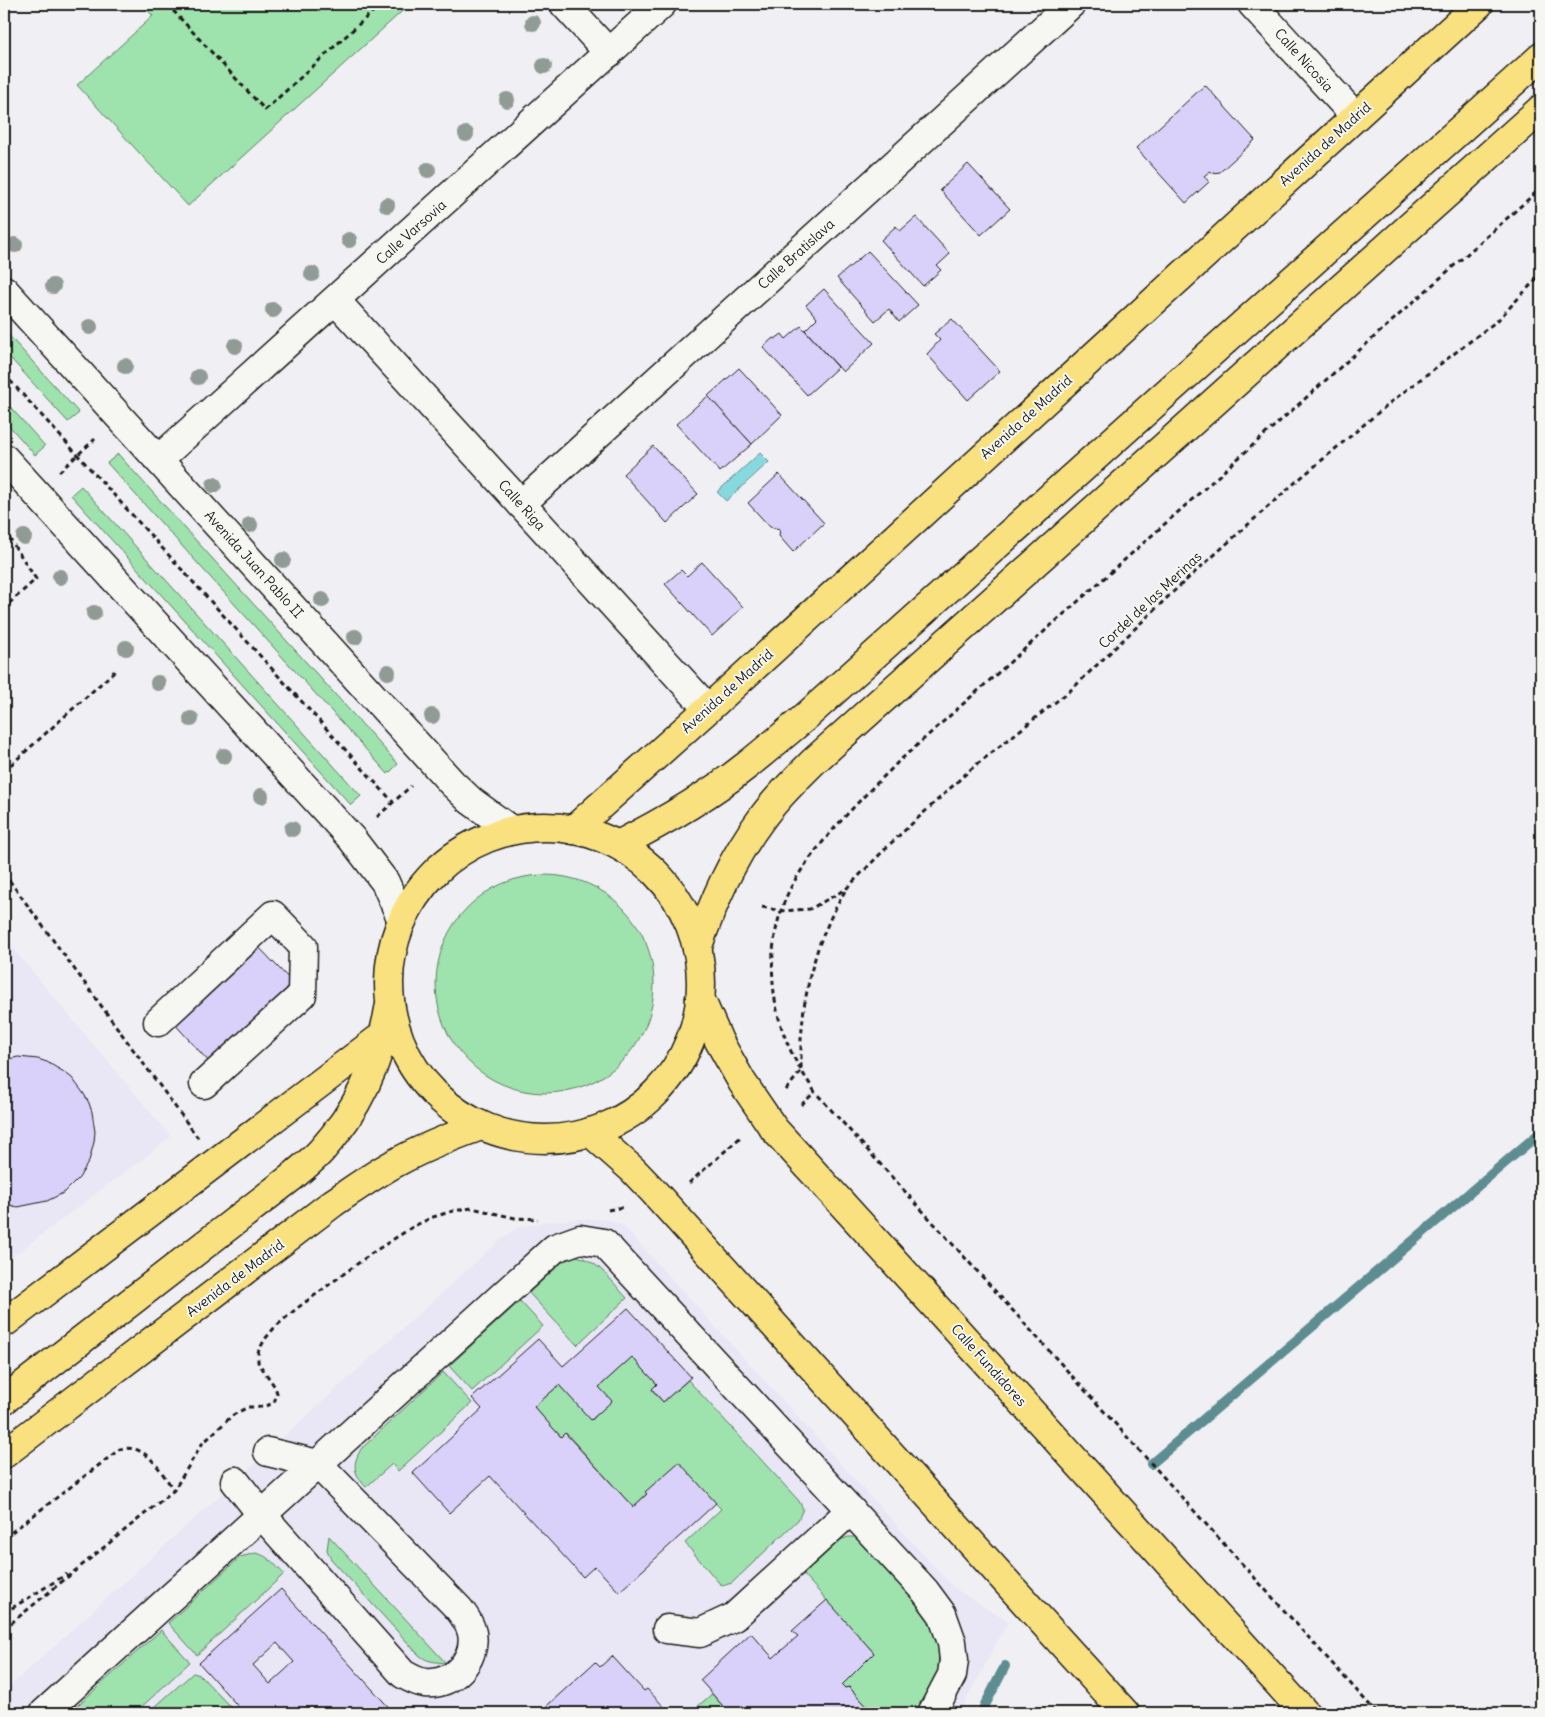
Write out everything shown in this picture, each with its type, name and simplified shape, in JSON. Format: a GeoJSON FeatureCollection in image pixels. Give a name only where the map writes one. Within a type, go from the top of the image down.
{"type":"FeatureCollection","features":[{"type":"Feature","properties":{"kind":"main road","name":"Avenida de Madrid"},"geometry":{"type":"LineString","coordinates":[[572,830],[708,709],[1478,4]]}},
{"type":"Feature","properties":{"kind":"main road"},"geometry":{"type":"LineString","coordinates":[[618,845],[661,823],[701,797],[745,767],[803,720],[1541,57]]}},
{"type":"Feature","properties":{"kind":"main road"},"geometry":{"type":"LineString","coordinates":[[697,949],[723,881],[741,850],[762,817],[814,761],[1541,109]]}},
{"type":"Feature","properties":{"kind":"main road"},"geometry":{"type":"LineString","coordinates":[[548,827],[572,830],[596,835],[618,845],[649,866],[673,894],[690,926],[697,949],[701,974],[696,1022],[688,1045],[676,1067],[661,1087],[634,1111],[590,1132],[566,1137],[541,1139],[511,1135],[481,1126],[460,1114],[440,1099],[416,1072],[399,1040],[390,1005],[388,980],[391,956],[402,920],[420,889],[446,862],[477,842],[511,830],[548,827]]}},
{"type":"Feature","properties":{"kind":"main road","name":"Calle Fundidores"},"geometry":{"type":"LineString","coordinates":[[700,998],[719,1041],[742,1082],[774,1129],[1306,1713]]}},
{"type":"Feature","properties":{"kind":"main road"},"geometry":{"type":"LineString","coordinates":[[4,1400],[292,1177],[320,1152],[344,1122],[364,1090],[376,1063],[385,1034],[390,1005]]}},
{"type":"Feature","properties":{"kind":"main road"},"geometry":{"type":"LineString","coordinates":[[4,1323],[385,1034]]}},
{"type":"Feature","properties":{"kind":"main road","name":"Avenida de Madrid"},"geometry":{"type":"LineString","coordinates":[[4,1454],[333,1203],[365,1181],[406,1158],[439,1142],[481,1126]]}},
{"type":"Feature","properties":{"kind":"main road"},"geometry":{"type":"LineString","coordinates":[[590,1132],[654,1192],[1125,1713]]}},
{"type":"Feature","properties":{"kind":"street"},"geometry":{"type":"LineString","coordinates":[[564,4],[608,53]]}},
{"type":"Feature","properties":{"kind":"street","name":"Calle Varsovia"},"geometry":{"type":"LineString","coordinates":[[159,460],[662,4]]}},
{"type":"Feature","properties":{"kind":"street","name":"Calle Bratislava"},"geometry":{"type":"LineString","coordinates":[[521,504],[1071,4]]}},
{"type":"Feature","properties":{"kind":"street","name":"Calle Nicosia"},"geometry":{"type":"LineString","coordinates":[[1252,4],[1355,116]]}},
{"type":"Feature","properties":{"kind":"street","name":"Avenida Juan Pablo II"},"geometry":{"type":"LineString","coordinates":[[4,290],[435,764],[471,801],[511,830]]}},
{"type":"Feature","properties":{"kind":"street","name":"Calle Riga"},"geometry":{"type":"LineString","coordinates":[[336,300],[708,709]]}},
{"type":"Feature","properties":{"kind":"street"},"geometry":{"type":"LineString","coordinates":[[4,458],[352,839],[385,882],[402,920]]}},
{"type":"Feature","properties":{"kind":"street"},"geometry":{"type":"LineString","coordinates":[[158,1022],[274,915],[303,946],[302,995],[204,1084]]}},
{"type":"Feature","properties":{"kind":"street"},"geometry":{"type":"LineString","coordinates":[[44,1713],[555,1248],[580,1239],[604,1243],[925,1591],[942,1614],[952,1642],[954,1660],[952,1675],[932,1713]]}},
{"type":"Feature","properties":{"kind":"street"},"geometry":{"type":"LineString","coordinates":[[236,1481],[262,1515],[403,1674],[413,1680],[425,1683],[449,1679],[459,1672],[467,1661],[472,1648],[472,1634],[467,1620],[459,1609],[318,1464],[268,1452]]}},
{"type":"Feature","properties":{"kind":"street"},"geometry":{"type":"LineString","coordinates":[[667,1629],[700,1633],[734,1617],[851,1510]]}},
{"type":"Feature","properties":{"kind":"path"},"geometry":{"type":"LineString","coordinates":[[167,4],[265,110],[381,4]]}},
{"type":"Feature","properties":{"kind":"path"},"geometry":{"type":"LineString","coordinates":[[1377,1713],[815,1092],[789,1048],[781,1024],[773,970],[774,942],[781,911],[796,878],[810,858],[854,807],[897,763],[1541,188]]}},
{"type":"Feature","properties":{"kind":"path","name":"Cordel de las Merinas"},"geometry":{"type":"LineString","coordinates":[[762,907],[781,911],[810,910],[846,890],[890,844],[971,769],[1072,689],[1173,592],[1290,487],[1392,401],[1498,320],[1541,274]]}},
{"type":"Feature","properties":{"kind":"path"},"geometry":{"type":"LineString","coordinates":[[4,374],[393,802]]}},
{"type":"Feature","properties":{"kind":"path"},"geometry":{"type":"LineString","coordinates":[[58,473],[97,437]]}},
{"type":"Feature","properties":{"kind":"path"},"geometry":{"type":"LineString","coordinates":[[4,530],[36,579],[4,608]]}},
{"type":"Feature","properties":{"kind":"path"},"geometry":{"type":"LineString","coordinates":[[4,772],[116,670]]}},
{"type":"Feature","properties":{"kind":"path"},"geometry":{"type":"LineString","coordinates":[[352,839],[435,764]]}},
{"type":"Feature","properties":{"kind":"path"},"geometry":{"type":"LineString","coordinates":[[4,873],[216,1162]]}},
{"type":"Feature","properties":{"kind":"path"},"geometry":{"type":"LineString","coordinates":[[783,1093],[801,1071],[804,1007],[810,975],[825,931],[846,890]]}},
{"type":"Feature","properties":{"kind":"path"},"geometry":{"type":"LineString","coordinates":[[801,1105],[815,1092]]}},
{"type":"Feature","properties":{"kind":"path"},"geometry":{"type":"LineString","coordinates":[[686,1186],[742,1135]]}},
{"type":"Feature","properties":{"kind":"path"},"geometry":{"type":"LineString","coordinates":[[604,1210],[623,1207]]}},
{"type":"Feature","properties":{"kind":"path"},"geometry":{"type":"LineString","coordinates":[[4,1629],[174,1490],[202,1444],[233,1415],[248,1407],[264,1407],[274,1403],[277,1393],[275,1387],[258,1362],[260,1345],[275,1327],[320,1291],[394,1238],[427,1219],[440,1214],[472,1208],[515,1218],[542,1218]]}},
{"type":"Feature","properties":{"kind":"path"},"geometry":{"type":"LineString","coordinates":[[4,1538],[120,1449],[133,1447],[144,1453],[150,1458],[174,1490]]}},
{"type":"Feature","properties":{"kind":"path"},"geometry":{"type":"LineString","coordinates":[[4,1613],[49,1586],[98,1552]]}},
{"type":"Feature","properties":{"kind":"shaded area"},"geometry":{"type":"Polygon","coordinates":[[[4,938],[171,1137],[4,1263],[4,938]]]}},
{"type":"Feature","properties":{"kind":"shaded area"},"geometry":{"type":"Polygon","coordinates":[[[578,1219],[608,1220],[623,1226],[954,1588],[1008,1622],[959,1713],[4,1713],[4,1692],[499,1241],[517,1228],[545,1222],[578,1219]]]}},
{"type":"Feature","properties":{"kind":"green space"},"geometry":{"type":"Polygon","coordinates":[[[142,4],[410,4],[188,206],[77,85],[153,16],[142,4]]]}},
{"type":"Feature","properties":{"kind":"green space"},"geometry":{"type":"Polygon","coordinates":[[[4,330],[79,413],[68,422],[4,351],[4,330]]]}},
{"type":"Feature","properties":{"kind":"green space"},"geometry":{"type":"Polygon","coordinates":[[[4,400],[45,446],[35,455],[4,420],[4,400]]]}},
{"type":"Feature","properties":{"kind":"green space"},"geometry":{"type":"Polygon","coordinates":[[[118,454],[398,764],[388,774],[107,463],[118,454]]]}},
{"type":"Feature","properties":{"kind":"green space"},"geometry":{"type":"Polygon","coordinates":[[[81,486],[361,796],[351,805],[71,495],[81,486]]]}},
{"type":"Feature","properties":{"kind":"green space"},"geometry":{"type":"Polygon","coordinates":[[[545,875],[566,877],[587,883],[606,893],[622,907],[636,923],[646,942],[652,963],[654,984],[652,1005],[646,1026],[636,1045],[622,1061],[606,1075],[587,1085],[566,1091],[545,1093],[524,1091],[503,1085],[484,1075],[468,1061],[454,1045],[444,1026],[438,1005],[436,984],[438,963],[444,942],[454,923],[468,907],[484,893],[503,883],[524,877],[545,875]]]}},
{"type":"Feature","properties":{"kind":"green space"},"geometry":{"type":"Polygon","coordinates":[[[576,1256],[584,1258],[598,1267],[627,1298],[577,1345],[529,1293],[563,1261],[576,1256]]]}},
{"type":"Feature","properties":{"kind":"green space"},"geometry":{"type":"Polygon","coordinates":[[[520,1301],[543,1326],[472,1391],[449,1366],[520,1301]]]}},
{"type":"Feature","properties":{"kind":"green space"},"geometry":{"type":"Polygon","coordinates":[[[632,1357],[657,1384],[652,1390],[663,1402],[688,1380],[799,1501],[803,1509],[798,1520],[732,1583],[720,1584],[685,1543],[721,1509],[679,1463],[633,1507],[566,1433],[561,1437],[534,1407],[559,1385],[592,1420],[611,1401],[599,1387],[632,1357]]]}},
{"type":"Feature","properties":{"kind":"green space"},"geometry":{"type":"Polygon","coordinates":[[[443,1372],[472,1403],[398,1471],[392,1464],[366,1487],[358,1477],[355,1469],[356,1460],[361,1449],[443,1372]]]}},
{"type":"Feature","properties":{"kind":"green space"},"geometry":{"type":"Polygon","coordinates":[[[329,1536],[446,1663],[428,1660],[419,1655],[331,1559],[327,1550],[329,1536]]]}},
{"type":"Feature","properties":{"kind":"green space"},"geometry":{"type":"Polygon","coordinates":[[[848,1537],[858,1537],[907,1588],[935,1628],[939,1647],[938,1671],[919,1713],[873,1713],[849,1687],[845,1688],[842,1685],[874,1653],[802,1573],[829,1547],[848,1537]]]}},
{"type":"Feature","properties":{"kind":"green space"},"geometry":{"type":"Polygon","coordinates":[[[256,1553],[261,1554],[275,1564],[284,1574],[197,1655],[168,1623],[240,1557],[256,1553]]]}},
{"type":"Feature","properties":{"kind":"green space"},"geometry":{"type":"Polygon","coordinates":[[[161,1630],[190,1662],[135,1713],[69,1713],[161,1630]]]}},
{"type":"Feature","properties":{"kind":"green space"},"geometry":{"type":"Polygon","coordinates":[[[193,1673],[200,1675],[236,1713],[148,1713],[193,1673]]]}},
{"type":"Feature","properties":{"kind":"green space"},"geometry":{"type":"Polygon","coordinates":[[[712,1694],[729,1713],[690,1713],[712,1694]]]}},
{"type":"Feature","properties":{"kind":"water"},"geometry":{"type":"Polygon","coordinates":[[[760,453],[769,462],[726,501],[717,492],[760,453]]]}},
{"type":"Feature","properties":{"kind":"building"},"geometry":{"type":"Polygon","coordinates":[[[1205,85],[1255,140],[1220,172],[1213,173],[1210,171],[1204,176],[1209,182],[1186,203],[1136,148],[1205,85]]]}},
{"type":"Feature","properties":{"kind":"building"},"geometry":{"type":"Polygon","coordinates":[[[968,164],[1010,209],[981,235],[940,190],[968,164]]]}},
{"type":"Feature","properties":{"kind":"building"},"geometry":{"type":"Polygon","coordinates":[[[916,217],[950,254],[937,266],[941,270],[923,286],[881,240],[896,226],[900,231],[916,217]]]}},
{"type":"Feature","properties":{"kind":"building"},"geometry":{"type":"Polygon","coordinates":[[[868,251],[918,305],[899,322],[889,309],[875,321],[837,278],[868,251]]]}},
{"type":"Feature","properties":{"kind":"building"},"geometry":{"type":"Polygon","coordinates":[[[824,289],[874,343],[843,372],[805,330],[817,318],[806,305],[824,289]]]}},
{"type":"Feature","properties":{"kind":"building"},"geometry":{"type":"Polygon","coordinates":[[[952,319],[1000,371],[968,400],[927,354],[940,340],[934,334],[952,319]]]}},
{"type":"Feature","properties":{"kind":"building"},"geometry":{"type":"Polygon","coordinates":[[[801,326],[838,367],[807,395],[763,347],[773,338],[775,339],[782,334],[786,339],[801,326]]]}},
{"type":"Feature","properties":{"kind":"building"},"geometry":{"type":"Polygon","coordinates":[[[739,368],[782,415],[752,444],[708,396],[739,368]]]}},
{"type":"Feature","properties":{"kind":"building"},"geometry":{"type":"Polygon","coordinates":[[[708,396],[752,444],[720,472],[676,424],[708,396]]]}},
{"type":"Feature","properties":{"kind":"building"},"geometry":{"type":"Polygon","coordinates":[[[653,446],[698,494],[667,523],[623,474],[653,446]]]}},
{"type":"Feature","properties":{"kind":"building"},"geometry":{"type":"Polygon","coordinates":[[[779,474],[824,523],[793,552],[779,536],[780,529],[770,527],[748,503],[779,474]]]}},
{"type":"Feature","properties":{"kind":"building"},"geometry":{"type":"Polygon","coordinates":[[[702,562],[743,607],[712,636],[665,584],[681,570],[687,576],[702,562]]]}},
{"type":"Feature","properties":{"kind":"building"},"geometry":{"type":"Polygon","coordinates":[[[255,943],[296,986],[211,1064],[171,1020],[255,943]]]}},
{"type":"Feature","properties":{"kind":"building"},"geometry":{"type":"Polygon","coordinates":[[[18,1057],[47,1062],[72,1078],[89,1103],[95,1132],[89,1161],[79,1178],[65,1192],[47,1201],[18,1207],[4,1204],[4,1060],[18,1057]]]}},
{"type":"Feature","properties":{"kind":"building"},"geometry":{"type":"Polygon","coordinates":[[[628,1308],[691,1377],[663,1402],[652,1389],[657,1384],[632,1357],[599,1387],[612,1401],[591,1420],[559,1385],[534,1407],[561,1437],[565,1433],[633,1507],[647,1494],[645,1492],[679,1462],[716,1503],[619,1592],[595,1566],[583,1577],[490,1476],[449,1513],[413,1473],[482,1409],[472,1398],[538,1339],[563,1366],[628,1308]]]}},
{"type":"Feature","properties":{"kind":"building"},"geometry":{"type":"Polygon","coordinates":[[[281,1589],[394,1713],[244,1713],[199,1663],[281,1589]],[[277,1643],[253,1665],[270,1684],[294,1662],[277,1643]]]}},
{"type":"Feature","properties":{"kind":"building"},"geometry":{"type":"Polygon","coordinates":[[[827,1600],[874,1653],[842,1685],[845,1688],[849,1687],[873,1713],[729,1713],[700,1680],[751,1633],[773,1658],[798,1636],[792,1631],[827,1600]]]}},
{"type":"Feature","properties":{"kind":"building"},"geometry":{"type":"Polygon","coordinates":[[[612,1656],[644,1691],[647,1689],[670,1713],[539,1713],[595,1662],[600,1667],[612,1656]]]}},
{"type":"Feature","properties":{"kind":"waterway"},"geometry":{"type":"LineString","coordinates":[[1151,1464],[1541,1132]]}},
{"type":"Feature","properties":{"kind":"waterway"},"geometry":{"type":"LineString","coordinates":[[981,1713],[1005,1666]]}}]}
